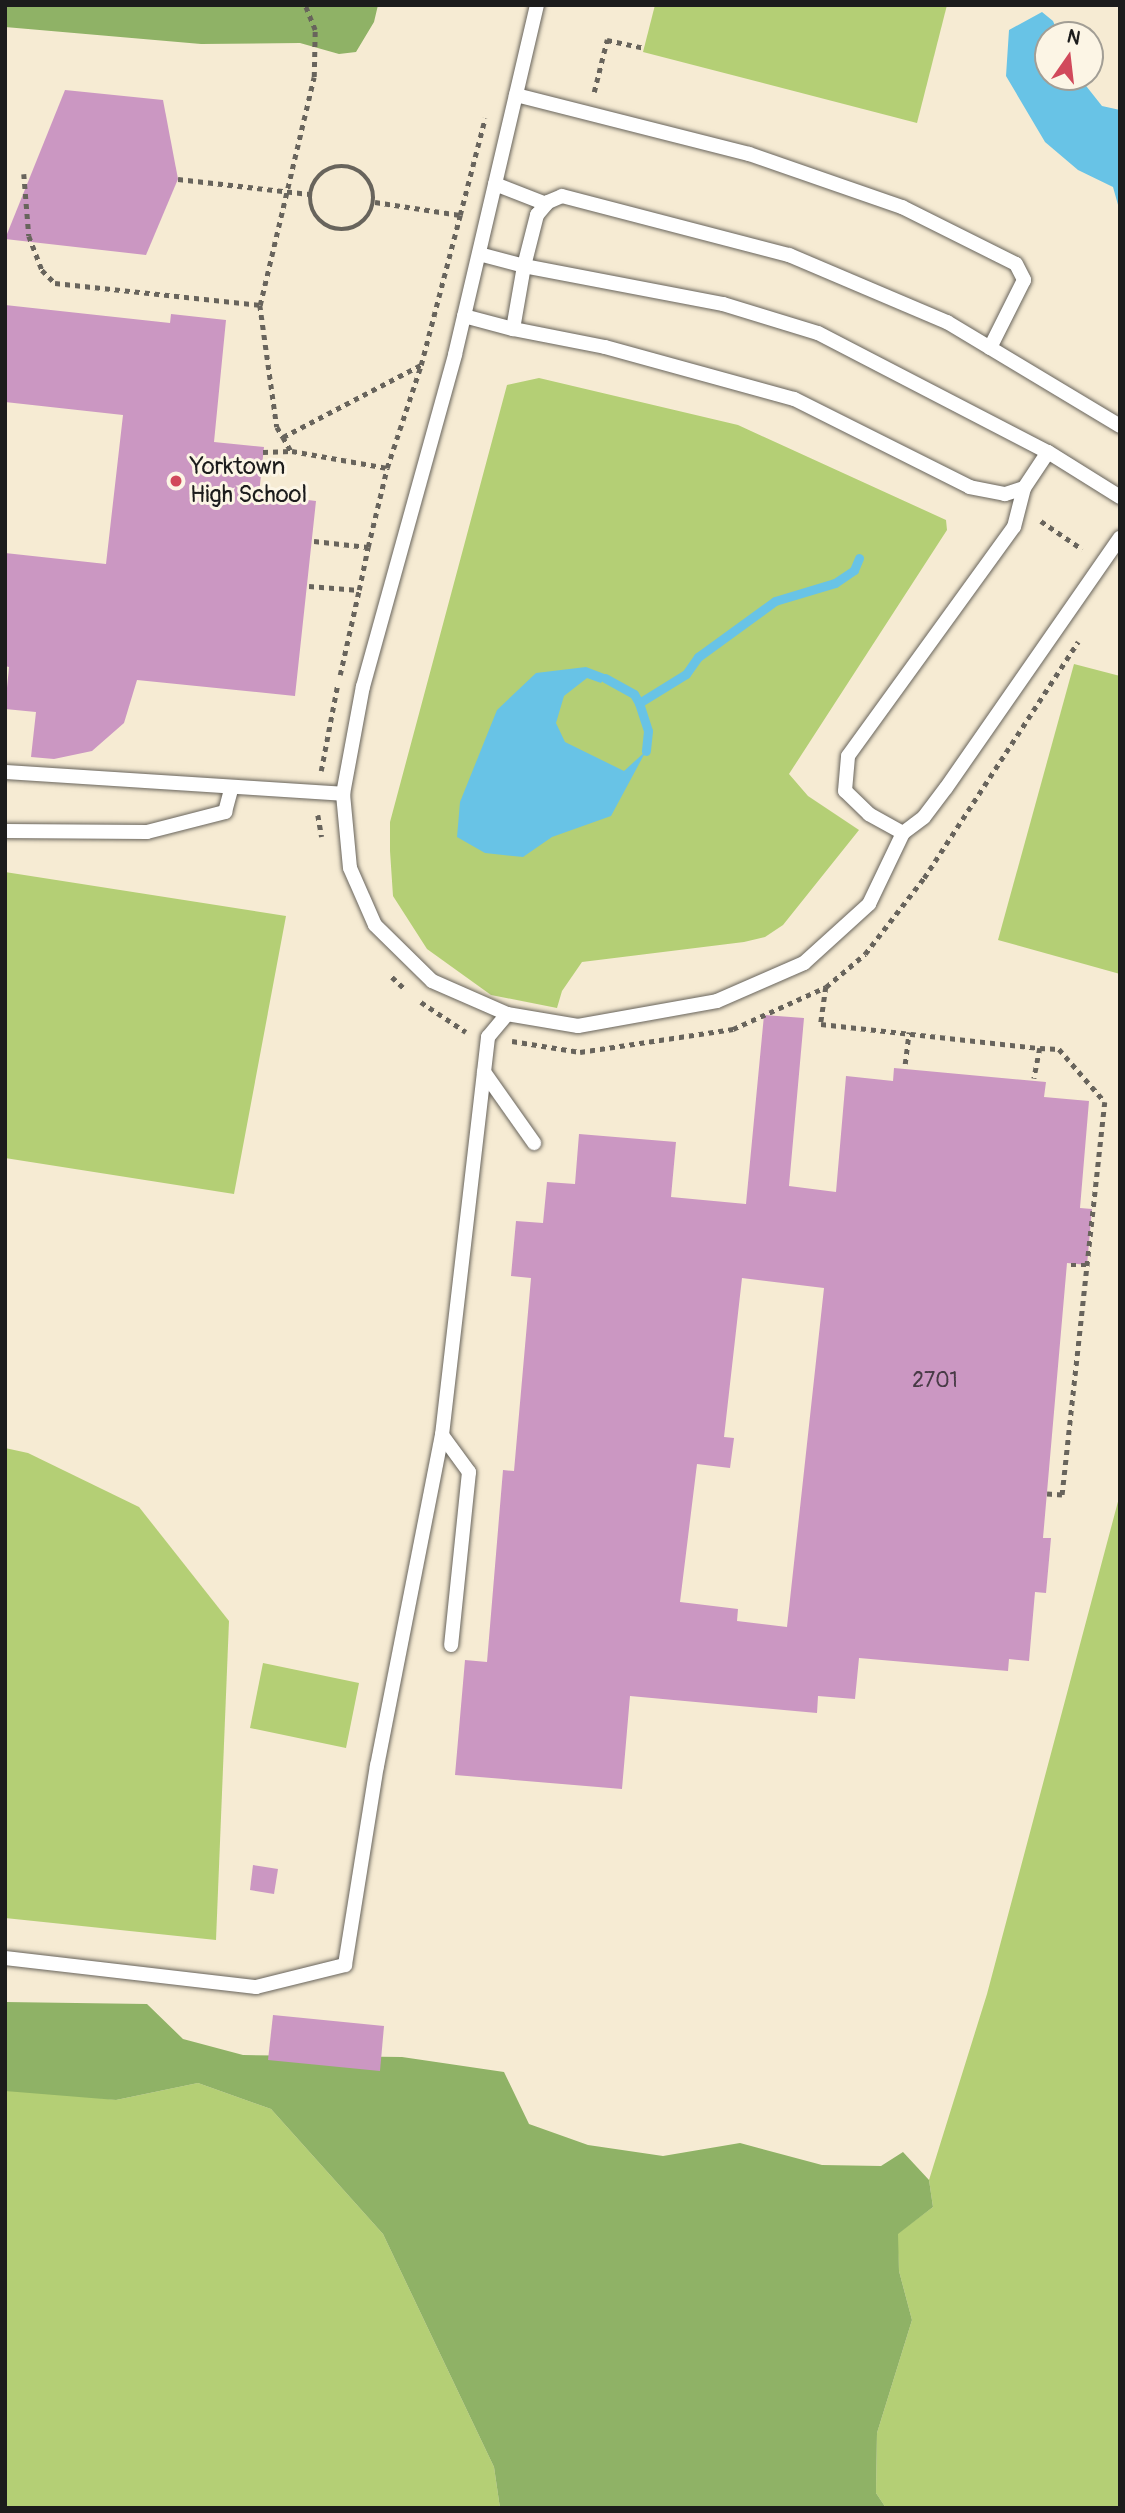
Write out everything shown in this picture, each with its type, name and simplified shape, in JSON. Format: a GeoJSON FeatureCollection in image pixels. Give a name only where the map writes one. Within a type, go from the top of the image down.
{"type":"FeatureCollection","features":[{"type":"Feature","properties":{"kind":"lane"},"geometry":{"type":"LineString","coordinates":[[537,5],[455,355],[363,686],[343,794],[349,868],[375,925],[432,981],[507,1014],[578,1026],[717,1001],[804,963],[869,904],[903,833],[924,817],[946,788],[1120,538]]}},
{"type":"Feature","properties":{"kind":"lane"},"geometry":{"type":"LineString","coordinates":[[516,95],[749,154],[902,207],[1016,264],[1024,280],[990,348]]}},
{"type":"Feature","properties":{"kind":"lane"},"geometry":{"type":"LineString","coordinates":[[495,184],[546,204]]}},
{"type":"Feature","properties":{"kind":"lane"},"geometry":{"type":"LineString","coordinates":[[513,329],[524,266],[537,215],[546,204],[562,196],[789,255],[947,322],[1120,426]]}},
{"type":"Feature","properties":{"kind":"lane"},"geometry":{"type":"LineString","coordinates":[[479,254],[524,266],[723,304],[818,332],[1048,452],[1120,497]]}},
{"type":"Feature","properties":{"kind":"lane"},"geometry":{"type":"LineString","coordinates":[[464,316],[513,329],[605,347],[794,399],[970,486],[1005,494],[1024,488]]}},
{"type":"Feature","properties":{"kind":"lane"},"geometry":{"type":"LineString","coordinates":[[903,833],[869,814],[845,791],[848,756],[1014,527],[1024,488],[1048,452]]}},
{"type":"Feature","properties":{"kind":"lane"},"geometry":{"type":"LineString","coordinates":[[5,772],[231,789],[343,794]]}},
{"type":"Feature","properties":{"kind":"lane"},"geometry":{"type":"LineString","coordinates":[[5,831],[147,832],[225,812],[231,789]]}},
{"type":"Feature","properties":{"kind":"lane"},"geometry":{"type":"LineString","coordinates":[[5,1958],[256,1987],[345,1965],[377,1766],[442,1435],[488,1037],[507,1014]]}},
{"type":"Feature","properties":{"kind":"lane"},"geometry":{"type":"LineString","coordinates":[[484,1072],[534,1143]]}},
{"type":"Feature","properties":{"kind":"lane"},"geometry":{"type":"LineString","coordinates":[[442,1435],[469,1472],[451,1645]]}},
{"type":"Feature","properties":{"kind":"path"},"geometry":{"type":"LineString","coordinates":[[292,451],[277,427],[260,305],[288,191],[316,51],[315,30],[305,5]]}},
{"type":"Feature","properties":{"kind":"path"},"geometry":{"type":"LineString","coordinates":[[589,113],[607,40],[644,48]]}},
{"type":"Feature","properties":{"kind":"path"},"geometry":{"type":"LineString","coordinates":[[309,586],[359,590],[387,468],[421,365],[487,110]]}},
{"type":"Feature","properties":{"kind":"path"},"geometry":{"type":"LineString","coordinates":[[346,166],[368,178],[374,202],[361,225],[336,229],[316,217],[309,194],[325,169],[346,166]]}},
{"type":"Feature","properties":{"kind":"path"},"geometry":{"type":"LineString","coordinates":[[23,174],[29,236],[42,270],[55,283],[260,305]]}},
{"type":"Feature","properties":{"kind":"path"},"geometry":{"type":"LineString","coordinates":[[178,179],[309,194]]}},
{"type":"Feature","properties":{"kind":"path"},"geometry":{"type":"LineString","coordinates":[[374,202],[460,215]]}},
{"type":"Feature","properties":{"kind":"path"},"geometry":{"type":"LineString","coordinates":[[283,437],[421,365]]}},
{"type":"Feature","properties":{"kind":"path"},"geometry":{"type":"LineString","coordinates":[[263,452],[292,451],[387,468]]}},
{"type":"Feature","properties":{"kind":"path"},"geometry":{"type":"LineString","coordinates":[[1041,521],[1082,549]]}},
{"type":"Feature","properties":{"kind":"path"},"geometry":{"type":"LineString","coordinates":[[314,541],[368,547]]}},
{"type":"Feature","properties":{"kind":"path"},"geometry":{"type":"LineString","coordinates":[[318,816],[323,842]]}},
{"type":"Feature","properties":{"kind":"path"},"geometry":{"type":"LineString","coordinates":[[389,973],[423,1004],[470,1035],[580,1052]]}},
{"type":"Feature","properties":{"kind":"path"},"geometry":{"type":"LineString","coordinates":[[826,986],[821,1024],[1059,1049],[1105,1102],[1062,1495],[1047,1494]]}},
{"type":"Feature","properties":{"kind":"path"},"geometry":{"type":"LineString","coordinates":[[905,1063],[909,1032]]}},
{"type":"Feature","properties":{"kind":"path"},"geometry":{"type":"LineString","coordinates":[[1034,1079],[1040,1048]]}},
{"type":"Feature","properties":{"kind":"path"},"geometry":{"type":"LineString","coordinates":[[1071,1265],[1087,1265]]}},
{"type":"Feature","properties":{"kind":"green space"},"geometry":{"type":"Polygon","coordinates":[[[5,5],[378,5],[374,22],[356,52],[339,54],[300,43],[201,44],[5,27],[5,5]]]}},
{"type":"Feature","properties":{"kind":"green space"},"geometry":{"type":"Polygon","coordinates":[[[655,5],[947,5],[917,123],[643,52],[655,5]]]}},
{"type":"Feature","properties":{"kind":"green space"},"geometry":{"type":"Polygon","coordinates":[[[539,378],[738,425],[946,520],[947,530],[789,774],[808,796],[859,830],[783,925],[765,937],[744,942],[582,962],[562,991],[557,1008],[491,995],[427,949],[393,896],[390,851],[390,822],[507,385],[539,378]]]}},
{"type":"Feature","properties":{"kind":"green space"},"geometry":{"type":"Polygon","coordinates":[[[1074,664],[1120,676],[1120,974],[998,940],[1074,664]]]}},
{"type":"Feature","properties":{"kind":"green space"},"geometry":{"type":"Polygon","coordinates":[[[5,872],[286,916],[234,1194],[5,1158],[5,872]]]}},
{"type":"Feature","properties":{"kind":"green space"},"geometry":{"type":"Polygon","coordinates":[[[5,1448],[28,1453],[139,1507],[229,1621],[216,1940],[5,1918],[5,1448]]]}},
{"type":"Feature","properties":{"kind":"green space"},"geometry":{"type":"Polygon","coordinates":[[[1120,1494],[1120,2508],[886,2508],[876,2493],[877,2433],[912,2320],[899,2271],[897,2234],[933,2207],[929,2180],[987,1994],[1120,1494]]]}},
{"type":"Feature","properties":{"kind":"green space"},"geometry":{"type":"Polygon","coordinates":[[[263,1663],[359,1683],[346,1748],[250,1728],[263,1663]]]}},
{"type":"Feature","properties":{"kind":"green space"},"geometry":{"type":"Polygon","coordinates":[[[5,2002],[147,2004],[183,2039],[243,2055],[402,2057],[504,2072],[529,2124],[588,2145],[663,2156],[740,2143],[822,2165],[881,2166],[903,2152],[929,2180],[933,2207],[898,2234],[899,2271],[912,2320],[877,2433],[876,2493],[886,2508],[500,2508],[494,2467],[383,2234],[271,2109],[198,2083],[116,2100],[5,2091],[5,2002]]]}},
{"type":"Feature","properties":{"kind":"green space"},"geometry":{"type":"Polygon","coordinates":[[[198,2083],[271,2109],[383,2234],[494,2467],[500,2508],[5,2508],[5,2086],[116,2100],[198,2083]]]}},
{"type":"Feature","properties":{"kind":"water"},"geometry":{"type":"Polygon","coordinates":[[[1042,12],[1053,21],[1034,21],[1034,91],[1090,91],[1102,106],[1120,110],[1120,212],[1113,187],[1078,170],[1045,142],[1006,76],[1009,30],[1042,12]]]}},
{"type":"Feature","properties":{"kind":"water"},"geometry":{"type":"Polygon","coordinates":[[[586,667],[607,675],[601,683],[587,678],[564,696],[556,723],[565,742],[624,771],[646,751],[611,816],[552,837],[523,857],[485,853],[457,837],[460,802],[497,710],[536,673],[586,667]]]}},
{"type":"Feature","properties":{"kind":"building"},"geometry":{"type":"Polygon","coordinates":[[[65,90],[163,100],[178,179],[146,255],[5,239],[65,90]]]}},
{"type":"Feature","properties":{"kind":"building","name":"Yorktown High School"},"geometry":{"type":"Polygon","coordinates":[[[5,305],[170,323],[171,314],[226,320],[214,442],[264,447],[259,494],[316,501],[295,696],[137,680],[124,723],[92,751],[54,759],[31,757],[36,712],[5,709],[9,667],[5,666],[5,553],[106,564],[123,415],[5,402],[5,305]]]}},
{"type":"Feature","properties":{"kind":"building"},"geometry":{"type":"Polygon","coordinates":[[[764,1015],[804,1018],[789,1186],[836,1192],[846,1076],[893,1081],[894,1068],[1046,1082],[1044,1097],[1089,1101],[1080,1208],[1092,1209],[1087,1265],[1067,1263],[1043,1538],[1051,1538],[1046,1593],[1035,1592],[1029,1661],[1009,1659],[1008,1671],[859,1658],[855,1699],[818,1696],[817,1713],[630,1696],[622,1789],[455,1775],[465,1660],[487,1662],[503,1470],[514,1471],[531,1278],[511,1276],[516,1221],[543,1223],[547,1182],[575,1184],[579,1134],[676,1142],[671,1197],[746,1204],[764,1015]],[[742,1278],[724,1437],[734,1438],[730,1468],[697,1464],[680,1602],[738,1609],[737,1621],[787,1627],[824,1288],[742,1278]]]}},
{"type":"Feature","properties":{"kind":"building"},"geometry":{"type":"Polygon","coordinates":[[[253,1865],[278,1869],[274,1894],[250,1890],[253,1865]]]}},
{"type":"Feature","properties":{"kind":"building"},"geometry":{"type":"Polygon","coordinates":[[[273,2015],[384,2026],[380,2071],[268,2060],[273,2015]]]}},
{"type":"Feature","properties":{"kind":"waterway"},"geometry":{"type":"LineString","coordinates":[[639,703],[686,674],[698,657],[775,601],[835,583],[854,570],[859,558]]}},
{"type":"Feature","properties":{"kind":"waterway"},"geometry":{"type":"LineString","coordinates":[[605,678],[634,694],[648,731],[646,751]]}},
{"type":"Feature","properties":{"kind":"place","name":"Yorktown High School"},"geometry":{"type":"Point","coordinates":[176,481]}}]}
